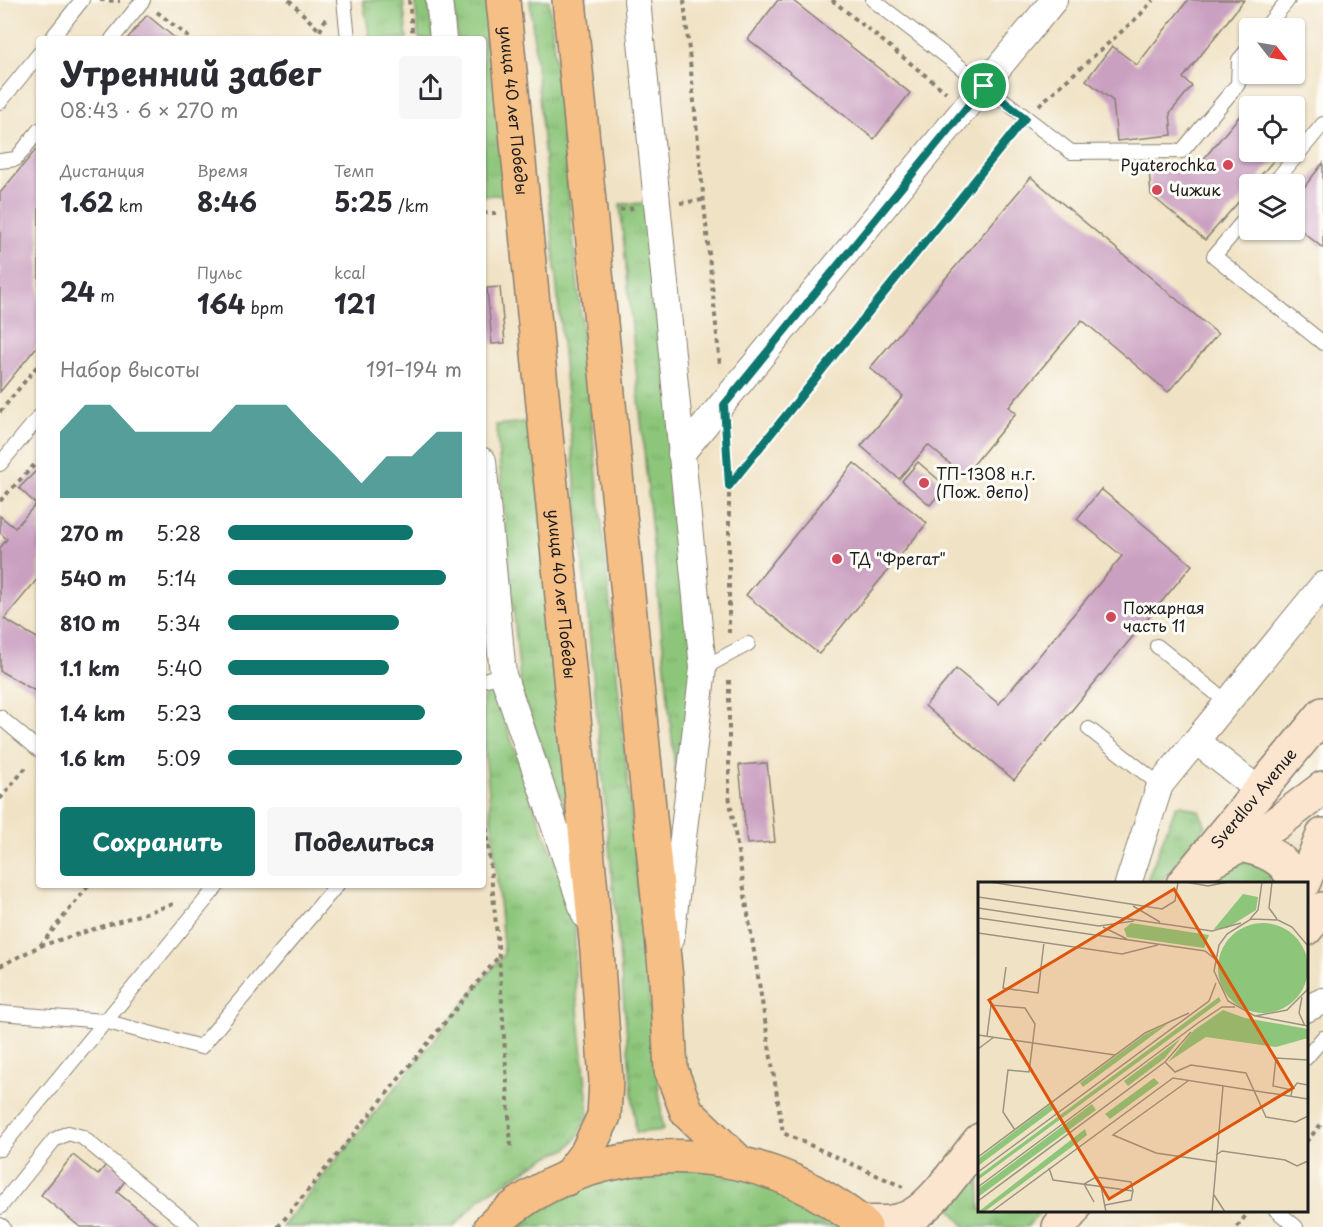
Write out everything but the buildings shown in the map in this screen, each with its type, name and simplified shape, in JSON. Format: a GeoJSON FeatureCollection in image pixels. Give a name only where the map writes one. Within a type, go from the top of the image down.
{"type":"FeatureCollection","features":[{"type":"Feature","properties":{"kind":"main road","name":"улица 40 лет Победы"},"geometry":{"type":"LineString","coordinates":[[503,0],[597,951],[606,1091],[604,1116],[587,1152],[566,1179]]}},
{"type":"Feature","properties":{"kind":"main road"},"geometry":{"type":"LineString","coordinates":[[569,0],[666,978],[671,1070],[687,1112],[739,1162]]}},
{"type":"Feature","properties":{"kind":"main road","name":"Sverdlov Avenue"},"geometry":{"type":"LineString","coordinates":[[1187,882],[1323,714]]}},
{"type":"Feature","properties":{"kind":"main road"},"geometry":{"type":"LineString","coordinates":[[1187,882],[1218,855],[1274,825],[1323,788]]}},
{"type":"Feature","properties":{"kind":"main road"},"geometry":{"type":"LineString","coordinates":[[1304,882],[1323,835]]}},
{"type":"Feature","properties":{"kind":"main road"},"geometry":{"type":"LineString","coordinates":[[1238,845],[1258,848],[1279,859],[1292,873],[1294,882]]}},
{"type":"Feature","properties":{"kind":"main road"},"geometry":{"type":"LineString","coordinates":[[1308,927],[1323,909]]}},
{"type":"Feature","properties":{"kind":"main road"},"geometry":{"type":"LineString","coordinates":[[491,1227],[512,1207],[566,1179],[616,1162],[672,1155],[739,1162],[806,1186],[863,1225],[886,1223],[912,1215],[931,1199],[978,1142]]}},
{"type":"Feature","properties":{"kind":"main road"},"geometry":{"type":"LineString","coordinates":[[1059,1227],[1071,1212]]}},
{"type":"Feature","properties":{"kind":"street"},"geometry":{"type":"LineString","coordinates":[[439,0],[443,36]]}},
{"type":"Feature","properties":{"kind":"street"},"geometry":{"type":"LineString","coordinates":[[637,0],[703,668],[666,978]]}},
{"type":"Feature","properties":{"kind":"street"},"geometry":{"type":"LineString","coordinates":[[681,454],[724,405],[1054,0]]}},
{"type":"Feature","properties":{"kind":"street"},"geometry":{"type":"LineString","coordinates":[[486,526],[493,677],[597,951]]}},
{"type":"Feature","properties":{"kind":"street"},"geometry":{"type":"LineString","coordinates":[[1129,882],[1160,785],[1323,585]]}},
{"type":"Feature","properties":{"kind":"street"},"geometry":{"type":"LineString","coordinates":[[1196,741],[1260,791]]}},
{"type":"Feature","properties":{"kind":"street"},"geometry":{"type":"LineString","coordinates":[[1308,1009],[1323,1000]]}},
{"type":"Feature","properties":{"kind":"lane"},"geometry":{"type":"LineString","coordinates":[[53,36],[82,0]]}},
{"type":"Feature","properties":{"kind":"lane"},"geometry":{"type":"LineString","coordinates":[[114,36],[143,0]]}},
{"type":"Feature","properties":{"kind":"lane"},"geometry":{"type":"LineString","coordinates":[[344,0],[348,36]]}},
{"type":"Feature","properties":{"kind":"lane"},"geometry":{"type":"LineString","coordinates":[[873,0],[1071,152],[1182,151],[1238,84],[1239,60]]}},
{"type":"Feature","properties":{"kind":"lane"},"geometry":{"type":"LineString","coordinates":[[1273,18],[1288,0]]}},
{"type":"Feature","properties":{"kind":"lane"},"geometry":{"type":"LineString","coordinates":[[0,102],[36,58]]}},
{"type":"Feature","properties":{"kind":"lane"},"geometry":{"type":"LineString","coordinates":[[1281,174],[1323,124]]}},
{"type":"Feature","properties":{"kind":"lane"},"geometry":{"type":"LineString","coordinates":[[0,161],[16,159],[36,134]]}},
{"type":"Feature","properties":{"kind":"lane"},"geometry":{"type":"LineString","coordinates":[[1239,226],[1214,256],[1323,343]]}},
{"type":"Feature","properties":{"kind":"lane"},"geometry":{"type":"LineString","coordinates":[[0,464],[36,421]]}},
{"type":"Feature","properties":{"kind":"lane"},"geometry":{"type":"LineString","coordinates":[[703,668],[748,644]]}},
{"type":"Feature","properties":{"kind":"lane"},"geometry":{"type":"LineString","coordinates":[[1157,646],[1227,702]]}},
{"type":"Feature","properties":{"kind":"lane"},"geometry":{"type":"LineString","coordinates":[[0,717],[36,754]]}},
{"type":"Feature","properties":{"kind":"lane"},"geometry":{"type":"LineString","coordinates":[[1089,729],[1160,785]]}},
{"type":"Feature","properties":{"kind":"lane"},"geometry":{"type":"LineString","coordinates":[[0,1149],[210,888]]}},
{"type":"Feature","properties":{"kind":"lane"},"geometry":{"type":"LineString","coordinates":[[0,1013],[104,1021],[201,1047],[334,888]]}},
{"type":"Feature","properties":{"kind":"lane"},"geometry":{"type":"LineString","coordinates":[[1308,1056],[1323,1038]]}},
{"type":"Feature","properties":{"kind":"lane"},"geometry":{"type":"LineString","coordinates":[[0,1207],[54,1140],[68,1133],[82,1137],[192,1227]]}},
{"type":"Feature","properties":{"kind":"lane"},"geometry":{"type":"LineString","coordinates":[[1278,1212],[1296,1227]]}},
{"type":"Feature","properties":{"kind":"path"},"geometry":{"type":"LineString","coordinates":[[289,0],[320,31]]}},
{"type":"Feature","properties":{"kind":"path"},"geometry":{"type":"LineString","coordinates":[[409,0],[413,36]]}},
{"type":"Feature","properties":{"kind":"path"},"geometry":{"type":"LineString","coordinates":[[684,0],[724,405],[729,486],[1025,118],[1140,15],[1153,0]]}},
{"type":"Feature","properties":{"kind":"path"},"geometry":{"type":"LineString","coordinates":[[832,0],[951,96]]}},
{"type":"Feature","properties":{"kind":"path"},"geometry":{"type":"LineString","coordinates":[[486,213],[497,213]]}},
{"type":"Feature","properties":{"kind":"path"},"geometry":{"type":"LineString","coordinates":[[0,412],[36,368]]}},
{"type":"Feature","properties":{"kind":"path"},"geometry":{"type":"LineString","coordinates":[[0,501],[36,463]]}},
{"type":"Feature","properties":{"kind":"path"},"geometry":{"type":"LineString","coordinates":[[0,799],[36,754]]}},
{"type":"Feature","properties":{"kind":"path"},"geometry":{"type":"LineString","coordinates":[[729,795],[783,1133],[931,1199]]}},
{"type":"Feature","properties":{"kind":"path"},"geometry":{"type":"LineString","coordinates":[[486,823],[499,956],[511,1148]]}},
{"type":"Feature","properties":{"kind":"path"},"geometry":{"type":"LineString","coordinates":[[40,946],[87,888]]}},
{"type":"Feature","properties":{"kind":"path"},"geometry":{"type":"LineString","coordinates":[[0,966],[40,946],[208,888]]}},
{"type":"Feature","properties":{"kind":"path"},"geometry":{"type":"LineString","coordinates":[[278,1227],[499,956]]}},
{"type":"Feature","properties":{"kind":"path"},"geometry":{"type":"LineString","coordinates":[[1308,1140],[1323,1122]]}},
{"type":"Feature","properties":{"kind":"path"},"geometry":{"type":"LineString","coordinates":[[1237,1227],[1248,1212]]}},
{"type":"Feature","properties":{"kind":"green space"},"geometry":{"type":"Polygon","coordinates":[[[363,0],[403,0],[407,36],[369,36],[363,0]]]}},
{"type":"Feature","properties":{"kind":"green space"},"geometry":{"type":"Polygon","coordinates":[[[415,0],[429,0],[433,36],[419,36],[415,0]]]}},
{"type":"Feature","properties":{"kind":"green space"},"geometry":{"type":"Polygon","coordinates":[[[454,0],[491,0],[510,194],[486,196],[486,36],[457,36],[454,0]]]}},
{"type":"Feature","properties":{"kind":"green space"},"geometry":{"type":"Polygon","coordinates":[[[530,0],[549,0],[663,1130],[636,1133],[530,0]]]}},
{"type":"Feature","properties":{"kind":"green space"},"geometry":{"type":"Polygon","coordinates":[[[651,203],[697,651],[679,811],[620,204],[651,203]]]}},
{"type":"Feature","properties":{"kind":"green space"},"geometry":{"type":"Polygon","coordinates":[[[533,421],[572,826],[521,691],[496,425],[533,421]]]}},
{"type":"Feature","properties":{"kind":"green space"},"geometry":{"type":"Polygon","coordinates":[[[493,691],[497,698],[537,814],[575,911],[575,980],[589,1114],[576,1139],[567,1149],[545,1158],[482,1197],[454,1227],[282,1227],[504,954],[486,762],[486,693],[493,691]]]}},
{"type":"Feature","properties":{"kind":"green space"},"geometry":{"type":"Polygon","coordinates":[[[1182,805],[1199,811],[1206,826],[1161,882],[1146,882],[1176,806],[1182,805]]]}},
{"type":"Feature","properties":{"kind":"green space"},"geometry":{"type":"Polygon","coordinates":[[[1243,856],[1284,882],[1211,882],[1228,860],[1243,856]]]}},
{"type":"Feature","properties":{"kind":"green space"},"geometry":{"type":"Polygon","coordinates":[[[978,1164],[978,1212],[1040,1212],[1027,1227],[965,1227],[947,1204],[978,1164]]]}},
{"type":"Feature","properties":{"kind":"green space"},"geometry":{"type":"Polygon","coordinates":[[[658,1166],[737,1172],[809,1201],[841,1227],[508,1227],[582,1182],[658,1166]]]}},
{"type":"Feature","properties":{"kind":"place","name":"Pyaterochka"},"geometry":{"type":"Point","coordinates":[1228,165]}},
{"type":"Feature","properties":{"kind":"place","name":"Чижик"},"geometry":{"type":"Point","coordinates":[1157,190]}},
{"type":"Feature","properties":{"kind":"place","name":"ТП-1308 н.г. (Пож. депо)"},"geometry":{"type":"Point","coordinates":[924,483]}},
{"type":"Feature","properties":{"kind":"place","name":"ТД \"Фрегат\""},"geometry":{"type":"Point","coordinates":[837,559]}},
{"type":"Feature","properties":{"kind":"place","name":"Пожарная часть 11"},"geometry":{"type":"Point","coordinates":[1111,617]}},
{"type":"Feature","properties":{"kind":"route"},"geometry":{"type":"LineString","coordinates":[[984,86],[1025,118],[729,486],[724,405],[984,86]]}}]}
